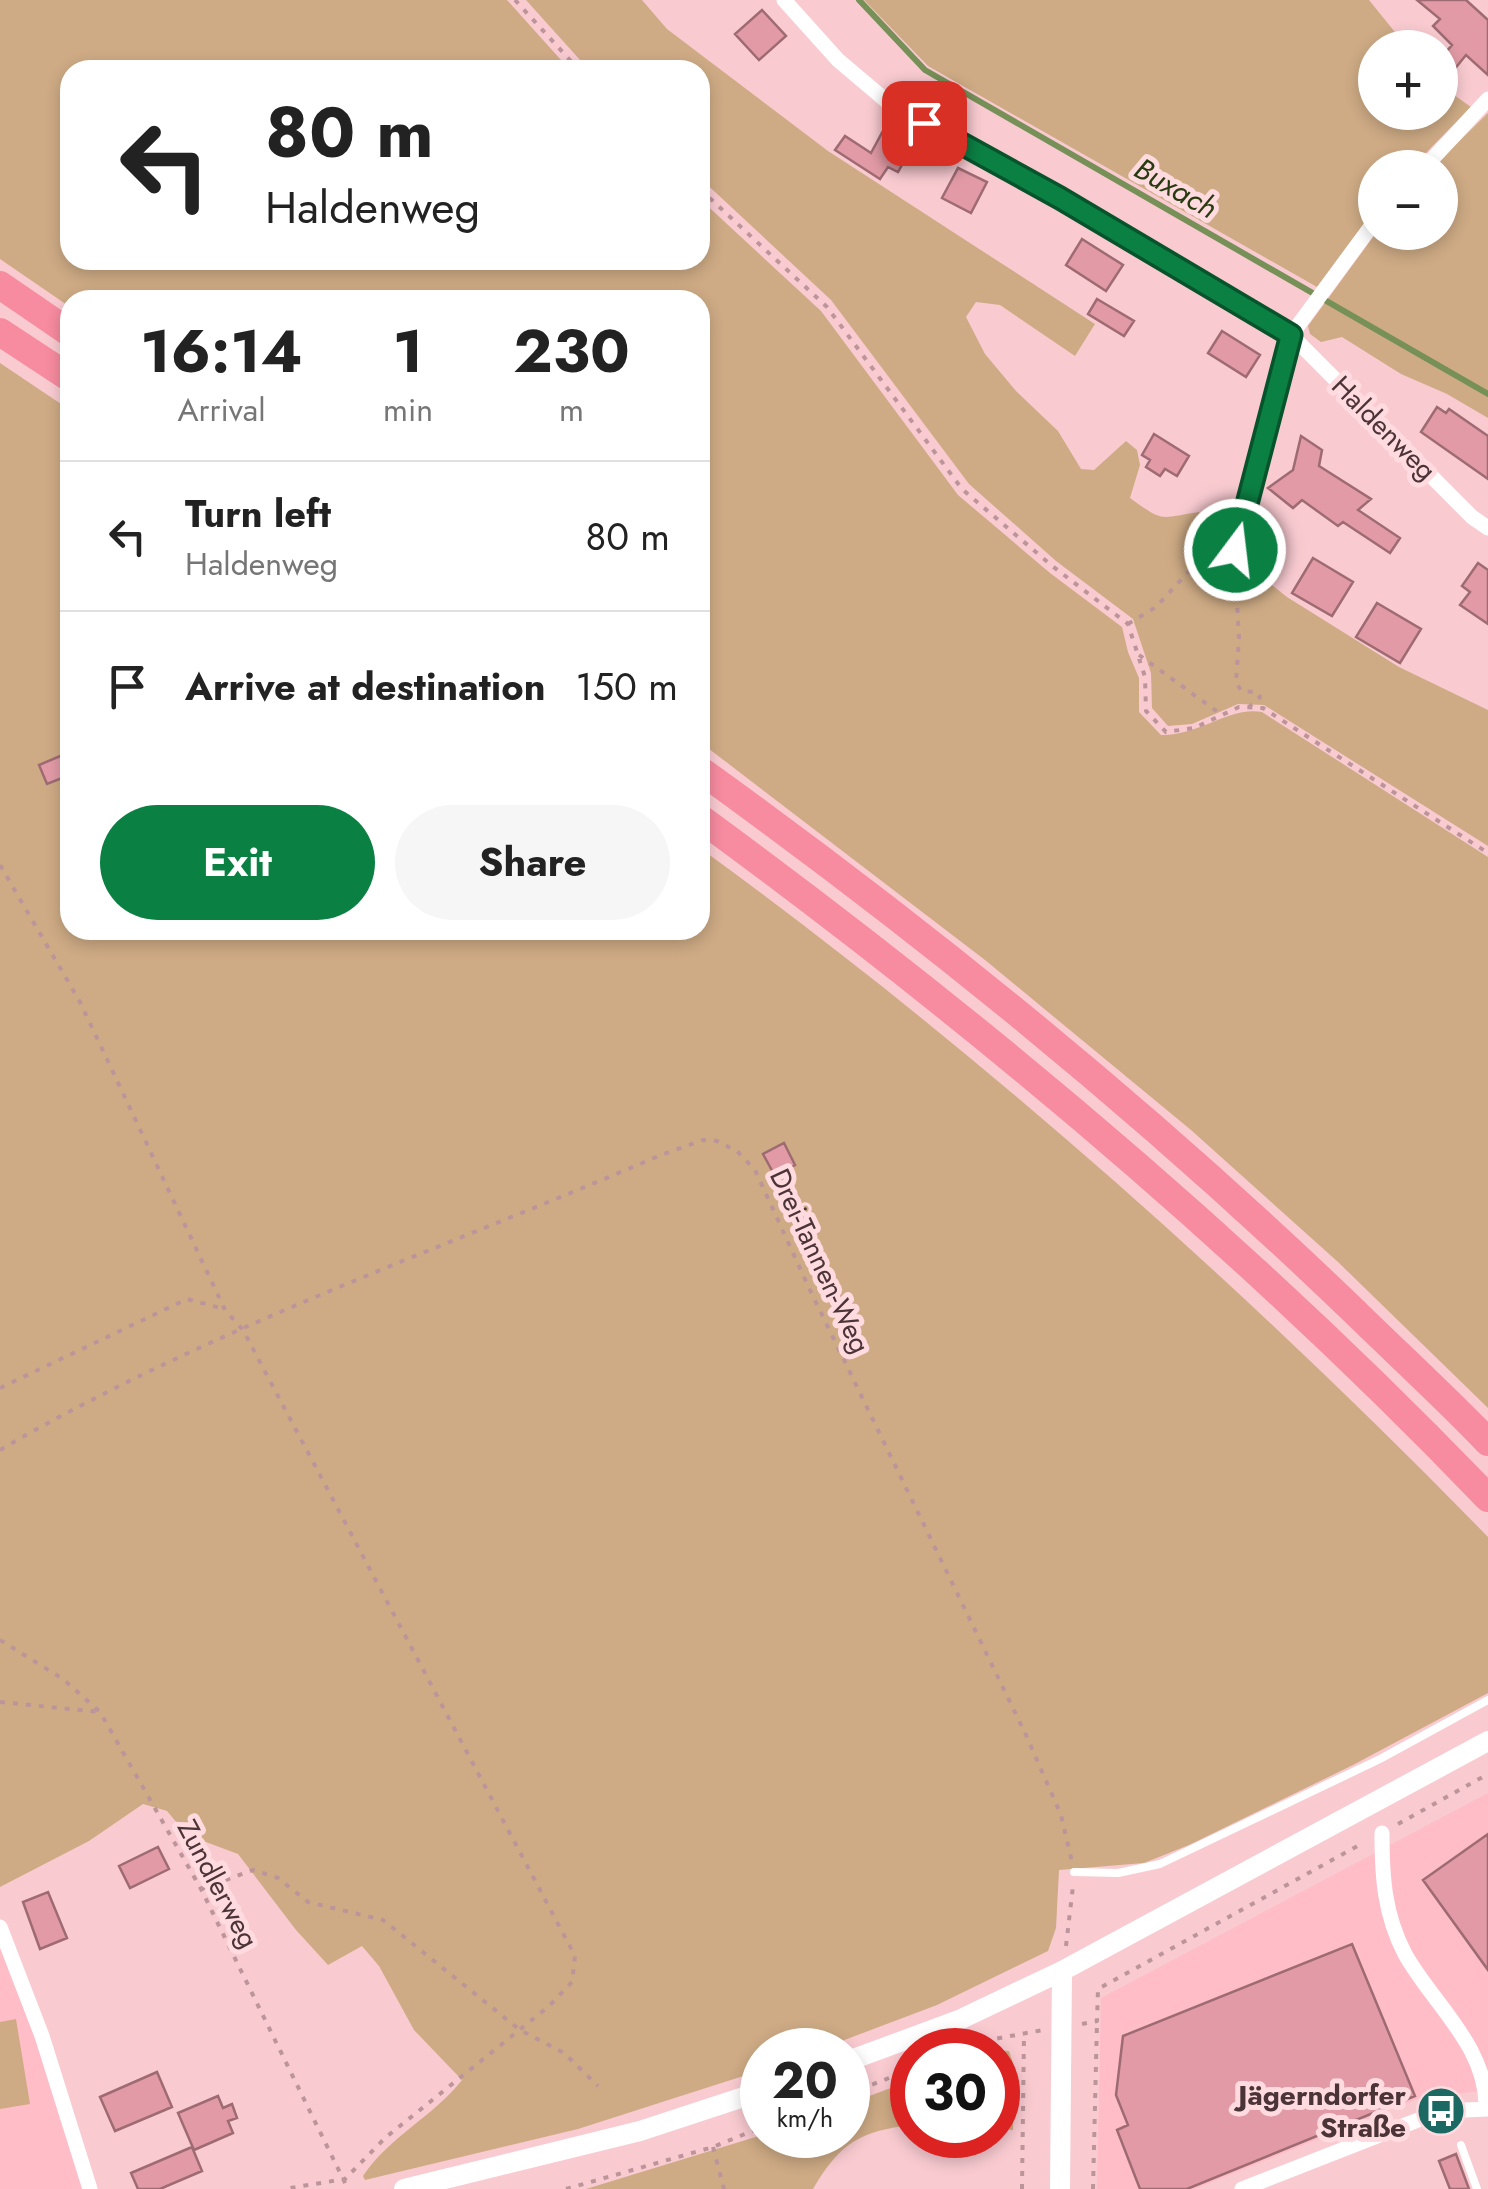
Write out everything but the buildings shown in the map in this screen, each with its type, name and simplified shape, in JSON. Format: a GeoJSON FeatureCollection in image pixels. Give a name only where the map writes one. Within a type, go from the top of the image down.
{"type":"FeatureCollection","features":[{"type":"Feature","properties":{"kind":"highway"},"geometry":{"type":"LineString","coordinates":[[0,285],[60,326]]}},
{"type":"Feature","properties":{"kind":"highway"},"geometry":{"type":"LineString","coordinates":[[0,332],[60,371]]}},
{"type":"Feature","properties":{"kind":"highway"},"geometry":{"type":"LineString","coordinates":[[710,777],[982,986],[1146,1120],[1312,1270],[1488,1442]]}},
{"type":"Feature","properties":{"kind":"highway"},"geometry":{"type":"LineString","coordinates":[[710,826],[912,979],[1131,1160],[1296,1307],[1488,1498]]}},
{"type":"Feature","properties":{"kind":"main road"},"geometry":{"type":"LineString","coordinates":[[870,2053],[959,2020],[1062,1971],[1488,1741]]}},
{"type":"Feature","properties":{"kind":"main road"},"geometry":{"type":"LineString","coordinates":[[1060,2189],[1062,1971]]}},
{"type":"Feature","properties":{"kind":"main road"},"geometry":{"type":"LineString","coordinates":[[404,2189],[640,2131],[740,2098]]}},
{"type":"Feature","properties":{"kind":"street","name":"Haldenweg"},"geometry":{"type":"LineString","coordinates":[[784,0],[838,60],[890,104],[1060,198],[1291,335],[1472,517],[1488,528]]}},
{"type":"Feature","properties":{"kind":"street"},"geometry":{"type":"LineString","coordinates":[[1441,150],[1488,99]]}},
{"type":"Feature","properties":{"kind":"street"},"geometry":{"type":"LineString","coordinates":[[1235,550],[1291,335],[1358,245]]}},
{"type":"Feature","properties":{"kind":"street"},"geometry":{"type":"LineString","coordinates":[[1242,2189],[1440,2111],[1487,2109],[1485,2082],[1476,2056],[1407,1957],[1389,1916],[1382,1876],[1382,1833]]}},
{"type":"Feature","properties":{"kind":"street"},"geometry":{"type":"LineString","coordinates":[[0,1926],[42,2036],[90,2189]]}},
{"type":"Feature","properties":{"kind":"lane"},"geometry":{"type":"LineString","coordinates":[[1074,1872],[1118,1873],[1160,1864],[1380,1759],[1488,1700]]}},
{"type":"Feature","properties":{"kind":"lane"},"geometry":{"type":"LineString","coordinates":[[1461,2145],[1477,2189]]}},
{"type":"Feature","properties":{"kind":"path"},"geometry":{"type":"LineString","coordinates":[[515,0],[570,60]]}},
{"type":"Feature","properties":{"kind":"path"},"geometry":{"type":"LineString","coordinates":[[710,198],[827,306],[962,489],[1050,565],[1128,624],[1145,677],[1146,711],[1166,732],[1194,728],[1239,707],[1263,708],[1488,853]]}},
{"type":"Feature","properties":{"kind":"path"},"geometry":{"type":"LineString","coordinates":[[1235,550],[1239,638],[1236,681],[1242,691],[1257,692],[1260,697],[1249,707]]}},
{"type":"Feature","properties":{"kind":"path"},"geometry":{"type":"LineString","coordinates":[[1128,624],[1156,606],[1190,570],[1235,589]]}},
{"type":"Feature","properties":{"kind":"path"},"geometry":{"type":"LineString","coordinates":[[1135,652],[1222,716]]}},
{"type":"Feature","properties":{"kind":"path"},"geometry":{"type":"LineString","coordinates":[[0,865],[80,1002],[226,1310],[244,1330],[575,1956],[572,1982],[520,2030],[385,2138],[344,2178],[284,2189]]}},
{"type":"Feature","properties":{"kind":"path","name":"Drei-Tannen-Weg"},"geometry":{"type":"LineString","coordinates":[[0,1450],[56,1417],[244,1330],[660,1154],[703,1140],[728,1144],[756,1170],[816,1304],[1061,1815],[1074,1872],[1062,1971]]}},
{"type":"Feature","properties":{"kind":"path"},"geometry":{"type":"LineString","coordinates":[[0,1388],[187,1299],[226,1310]]}},
{"type":"Feature","properties":{"kind":"path","name":"Zundlerweg"},"geometry":{"type":"LineString","coordinates":[[0,1640],[63,1679],[100,1712],[201,1889],[348,2189]]}},
{"type":"Feature","properties":{"kind":"path"},"geometry":{"type":"LineString","coordinates":[[0,1702],[100,1712]]}},
{"type":"Feature","properties":{"kind":"path"},"geometry":{"type":"LineString","coordinates":[[1093,2189],[1098,1989],[1488,1774]]}},
{"type":"Feature","properties":{"kind":"path"},"geometry":{"type":"LineString","coordinates":[[201,1889],[253,1870],[278,1878],[308,1902],[383,1920],[520,2030],[564,2054],[598,2086]]}},
{"type":"Feature","properties":{"kind":"path"},"geometry":{"type":"LineString","coordinates":[[1020,2035],[1097,2021]]}},
{"type":"Feature","properties":{"kind":"path"},"geometry":{"type":"LineString","coordinates":[[1022,2189],[1024,2034]]}},
{"type":"Feature","properties":{"kind":"path"},"geometry":{"type":"LineString","coordinates":[[566,2189],[740,2136]]}},
{"type":"Feature","properties":{"kind":"path"},"geometry":{"type":"LineString","coordinates":[[713,2147],[724,2189]]}},
{"type":"Feature","properties":{"kind":"shaded area"},"geometry":{"type":"Polygon","coordinates":[[[0,0],[507,0],[561,60],[60,60],[60,270],[710,270],[710,208],[821,311],[958,495],[1050,573],[1122,627],[1139,678],[1139,712],[1161,735],[1188,731],[1238,713],[1262,712],[1488,857],[1488,1408],[1338,1262],[1191,1130],[985,960],[710,750],[710,290],[60,290],[60,300],[0,259],[0,0]]]}},
{"type":"Feature","properties":{"kind":"shaded area"},"geometry":{"type":"Polygon","coordinates":[[[526,0],[642,0],[667,29],[708,60],[580,60],[526,0]]]}},
{"type":"Feature","properties":{"kind":"shaded area"},"geometry":{"type":"Polygon","coordinates":[[[864,0],[1369,0],[1393,30],[1358,30],[1358,130],[1448,130],[1429,150],[1358,150],[1358,232],[1317,287],[928,66],[864,0]]]}},
{"type":"Feature","properties":{"kind":"shaded area"},"geometry":{"type":"Polygon","coordinates":[[[710,62],[828,151],[1095,324],[1075,356],[1000,305],[976,302],[966,317],[985,354],[1058,431],[1081,469],[1094,470],[1126,441],[1137,450],[1140,465],[1130,498],[1162,517],[1199,512],[1209,519],[1218,542],[1287,597],[1399,667],[1488,710],[1488,846],[1264,705],[1238,704],[1192,724],[1168,726],[1152,708],[1151,673],[1133,619],[1056,561],[969,484],[831,300],[710,187],[710,62]]]}},
{"type":"Feature","properties":{"kind":"shaded area"},"geometry":{"type":"Polygon","coordinates":[[[1458,98],[1471,107],[1458,120],[1458,98]]]}},
{"type":"Feature","properties":{"kind":"shaded area"},"geometry":{"type":"Polygon","coordinates":[[[1488,113],[1488,418],[1401,374],[1342,337],[1321,342],[1310,334],[1308,326],[1364,250],[1458,250],[1458,150],[1450,150],[1488,113]]]}},
{"type":"Feature","properties":{"kind":"shaded area"},"geometry":{"type":"Polygon","coordinates":[[[0,363],[60,403],[60,940],[710,940],[710,855],[908,1007],[1109,1176],[1302,1353],[1488,1537],[1488,1693],[1353,1765],[1189,1845],[1144,1863],[1059,1870],[1056,1928],[1048,1951],[937,2005],[870,2030],[740,2028],[740,2077],[578,2129],[365,2180],[363,2176],[386,2149],[439,2105],[462,2080],[414,2030],[379,1966],[362,1946],[328,1965],[238,1854],[187,1835],[167,1811],[143,1804],[89,1841],[0,1887],[0,363]]]}},
{"type":"Feature","properties":{"kind":"shaded area"},"geometry":{"type":"Polygon","coordinates":[[[1488,1793],[1488,2090],[1417,2099],[1195,2189],[1097,2189],[1101,1998],[1488,1793]]]}},
{"type":"Feature","properties":{"kind":"shaded area"},"geometry":{"type":"Polygon","coordinates":[[[0,1940],[37,2036],[84,2189],[0,2189],[0,1940]]]}},
{"type":"Feature","properties":{"kind":"shaded area"},"geometry":{"type":"Polygon","coordinates":[[[16,2019],[30,2104],[0,2109],[0,2022],[16,2019]]]}},
{"type":"Feature","properties":{"kind":"shaded area"},"geometry":{"type":"Polygon","coordinates":[[[890,2088],[890,2129],[870,2134],[870,2096],[890,2088]]]}},
{"type":"Feature","properties":{"kind":"shaded area"},"geometry":{"type":"Polygon","coordinates":[[[740,2142],[740,2158],[835,2158],[813,2189],[586,2189],[740,2142]]]}},
{"type":"Feature","properties":{"kind":"waterway","name":"Buxach"},"geometry":{"type":"LineString","coordinates":[[859,0],[925,70],[1488,394]]}},
{"type":"Feature","properties":{"kind":"place","name":"Jägerndorfer Straße"},"geometry":{"type":"Point","coordinates":[1441,2111]}},
{"type":"Feature","properties":{"kind":"route"},"geometry":{"type":"LineString","coordinates":[[924,123],[1060,198],[1291,335],[1235,550]]}}]}
